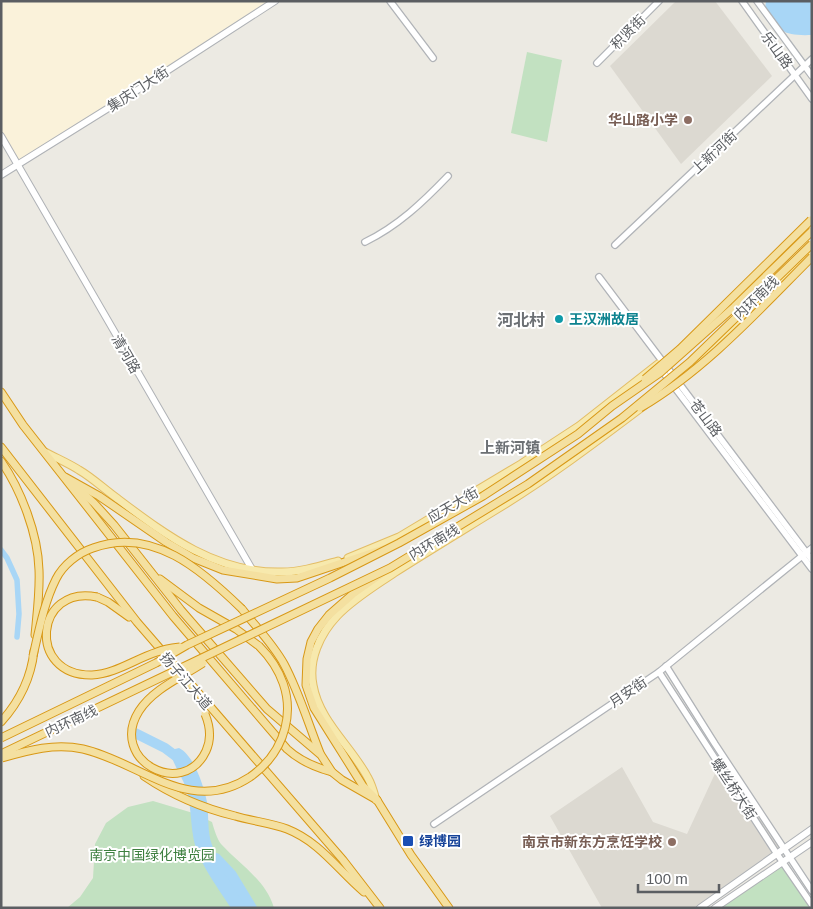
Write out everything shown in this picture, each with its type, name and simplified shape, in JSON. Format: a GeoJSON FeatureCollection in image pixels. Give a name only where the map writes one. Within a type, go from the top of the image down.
{"type":"FeatureCollection","features":[{"type":"Feature","properties":{"kind":"highway"},"geometry":{"type":"LineString","coordinates":[[612,406],[680,349],[811,221]]}},
{"type":"Feature","properties":{"kind":"highway","name":"内环南线"},"geometry":{"type":"LineString","coordinates":[[1,738],[156,663],[187,645],[330,578],[399,543],[483,496],[578,434],[612,406],[661,372],[734,307],[812,231]]}},
{"type":"Feature","properties":{"kind":"highway","name":"内环南线"},"geometry":{"type":"LineString","coordinates":[[1,756],[390,568],[528,484],[622,418],[690,362],[812,244]]}},
{"type":"Feature","properties":{"kind":"highway"},"geometry":{"type":"LineString","coordinates":[[622,418],[662,395],[726,342],[812,257]]}},
{"type":"Feature","properties":{"kind":"highway"},"geometry":{"type":"LineString","coordinates":[[1,392],[23,425],[173,616],[287,749],[305,763],[332,772]]}},
{"type":"Feature","properties":{"kind":"highway","name":"扬子江大道"},"geometry":{"type":"LineString","coordinates":[[1,447],[137,622],[199,696],[343,860],[378,905]]}},
{"type":"Feature","properties":{"kind":"highway"},"geometry":{"type":"LineString","coordinates":[[1,461],[16,486],[26,510],[33,533],[39,568],[33,656]]}},
{"type":"Feature","properties":{"kind":"highway"},"geometry":{"type":"LineString","coordinates":[[63,475],[99,496],[137,523],[193,558],[223,570],[251,573],[277,579],[297,578],[399,543]]}},
{"type":"Feature","properties":{"kind":"highway"},"geometry":{"type":"LineString","coordinates":[[63,475],[94,503],[181,610],[267,709],[321,755]]}},
{"type":"Feature","properties":{"kind":"highway"},"geometry":{"type":"LineString","coordinates":[[1,722],[11,711],[24,689],[46,606],[56,578],[62,569],[73,559],[102,544],[135,541],[166,552],[199,571],[242,609],[283,663],[299,696],[321,755],[332,772],[376,800]]}},
{"type":"Feature","properties":{"kind":"highway"},"geometry":{"type":"LineString","coordinates":[[390,568],[353,594],[329,615],[318,629],[311,642],[306,672],[306,685],[314,708],[363,786],[376,800],[411,855],[449,908]]}},
{"type":"Feature","properties":{"kind":"highway"},"geometry":{"type":"LineString","coordinates":[[1,756],[41,747],[58,746],[82,749],[97,753],[140,773],[177,787],[211,790],[224,789],[240,784],[265,764],[274,754],[287,719],[287,709],[284,682],[270,657],[236,629],[199,608],[150,570]]}},
{"type":"Feature","properties":{"kind":"highway"},"geometry":{"type":"LineString","coordinates":[[137,622],[108,602],[97,597],[81,596],[67,600],[54,610],[46,630],[47,643],[56,663],[66,670],[82,674],[99,674],[112,671],[158,651],[187,645]]}},
{"type":"Feature","properties":{"kind":"highway"},"geometry":{"type":"LineString","coordinates":[[199,696],[204,714],[208,720],[210,736],[206,750],[195,766],[180,772],[164,773],[150,768],[138,756],[131,740],[133,726],[139,710],[152,696],[227,647]]}},
{"type":"Feature","properties":{"kind":"highway"},"geometry":{"type":"LineString","coordinates":[[140,773],[163,789],[198,805],[214,811],[287,829],[309,840],[320,848],[349,879],[378,905]]}},
{"type":"Feature","properties":{"kind":"main road","name":"集庆门大街"},"geometry":{"type":"LineString","coordinates":[[1,175],[275,1]]}},
{"type":"Feature","properties":{"kind":"main road","name":"清河路"},"geometry":{"type":"LineString","coordinates":[[1,136],[251,573]]}},
{"type":"Feature","properties":{"kind":"main road","name":"应天大街"},"geometry":{"type":"LineString","coordinates":[[45,452],[79,470],[140,516],[187,548],[251,573],[309,569],[345,559],[399,537],[469,497],[579,426],[730,304],[811,221]]}},
{"type":"Feature","properties":{"kind":"main road","name":"应天大街"},"geometry":{"type":"LineString","coordinates":[[376,800],[368,778],[318,702],[313,685],[314,657],[326,630],[337,616],[361,596],[418,558],[548,477],[584,452],[675,381],[812,252]]}},
{"type":"Feature","properties":{"kind":"main road"},"geometry":{"type":"LineString","coordinates":[[700,908],[812,829]]}},
{"type":"Feature","properties":{"kind":"main road"},"geometry":{"type":"LineString","coordinates":[[716,908],[812,842]]}},
{"type":"Feature","properties":{"kind":"street"},"geometry":{"type":"LineString","coordinates":[[390,1],[434,58]]}},
{"type":"Feature","properties":{"kind":"street","name":"积贤街"},"geometry":{"type":"LineString","coordinates":[[597,63],[659,1]]}},
{"type":"Feature","properties":{"kind":"street","name":"乐山路"},"geometry":{"type":"LineString","coordinates":[[742,1],[812,99]]}},
{"type":"Feature","properties":{"kind":"street","name":"乐山路"},"geometry":{"type":"LineString","coordinates":[[758,1],[812,76]]}},
{"type":"Feature","properties":{"kind":"street","name":"上新河街"},"geometry":{"type":"LineString","coordinates":[[615,245],[812,59]]}},
{"type":"Feature","properties":{"kind":"street"},"geometry":{"type":"LineString","coordinates":[[365,242],[382,234],[415,210],[448,176]]}},
{"type":"Feature","properties":{"kind":"street","name":"苍山路"},"geometry":{"type":"LineString","coordinates":[[599,277],[660,362],[804,554],[812,568]]}},
{"type":"Feature","properties":{"kind":"street","name":"月安街"},"geometry":{"type":"LineString","coordinates":[[434,824],[659,672],[812,548]]}},
{"type":"Feature","properties":{"kind":"street","name":"苍山路"},"geometry":{"type":"LineString","coordinates":[[804,554],[812,560]]}},
{"type":"Feature","properties":{"kind":"street","name":"螺丝桥大街"},"geometry":{"type":"LineString","coordinates":[[666,666],[812,891]]}},
{"type":"Feature","properties":{"kind":"street","name":"螺丝桥大街"},"geometry":{"type":"LineString","coordinates":[[659,672],[812,905]]}},
{"type":"Feature","properties":{"kind":"shaded area"},"geometry":{"type":"Polygon","coordinates":[[[1,1],[275,1],[18,164],[1,136],[1,1]]]}},
{"type":"Feature","properties":{"kind":"shaded area","name":"华山路小学"},"geometry":{"type":"Polygon","coordinates":[[[676,1],[715,1],[772,76],[681,164],[610,66],[676,1]]]}},
{"type":"Feature","properties":{"kind":"shaded area","name":"南京市新东方烹饪学校"},"geometry":{"type":"Polygon","coordinates":[[[726,761],[784,849],[700,908],[602,908],[550,816],[622,767],[653,822],[687,834],[719,765],[726,761]]]}},
{"type":"Feature","properties":{"kind":"green space"},"geometry":{"type":"Polygon","coordinates":[[[527,52],[562,60],[547,142],[511,133],[527,52]]]}},
{"type":"Feature","properties":{"kind":"green space","name":"南京中国绿化博览园"},"geometry":{"type":"Polygon","coordinates":[[[153,801],[193,813],[212,822],[221,844],[259,881],[274,908],[67,908],[80,897],[93,878],[95,844],[106,823],[128,807],[153,801]]]}},
{"type":"Feature","properties":{"kind":"green space"},"geometry":{"type":"Polygon","coordinates":[[[783,863],[812,905],[812,908],[715,908],[783,863]]]}},
{"type":"Feature","properties":{"kind":"water"},"geometry":{"type":"Polygon","coordinates":[[[766,1],[812,1],[812,35],[795,35],[783,31],[774,23],[765,9],[766,1]]]}},
{"type":"Feature","properties":{"kind":"water"},"geometry":{"type":"Polygon","coordinates":[[[179,748],[194,764],[201,780],[207,802],[210,840],[215,852],[250,908],[231,908],[201,860],[193,838],[188,795],[171,753],[179,748]]]}},
{"type":"Feature","properties":{"kind":"waterway"},"geometry":{"type":"LineString","coordinates":[[1,550],[7,558],[17,580],[19,614],[17,637]]}},
{"type":"Feature","properties":{"kind":"waterway"},"geometry":{"type":"LineString","coordinates":[[135,733],[165,748],[181,760]]}},
{"type":"Feature","properties":{"kind":"waterway"},"geometry":{"type":"LineString","coordinates":[[216,858],[232,875],[252,908]]}},
{"type":"Feature","properties":{"kind":"place","name":"华山路小学"},"geometry":{"type":"Point","coordinates":[688,120]}},
{"type":"Feature","properties":{"kind":"place","name":"王汉洲故居"},"geometry":{"type":"Point","coordinates":[559,319]}},
{"type":"Feature","properties":{"kind":"place","name":"绿博园"},"geometry":{"type":"Point","coordinates":[408,841]}},
{"type":"Feature","properties":{"kind":"place","name":"南京市新东方烹饪学校"},"geometry":{"type":"Point","coordinates":[672,842]}},
{"type":"Feature","properties":{"kind":"district","name":"河北村"},"geometry":{"type":"Point","coordinates":[521,320]}},
{"type":"Feature","properties":{"kind":"district","name":"上新河镇"},"geometry":{"type":"Point","coordinates":[510,448]}}]}
